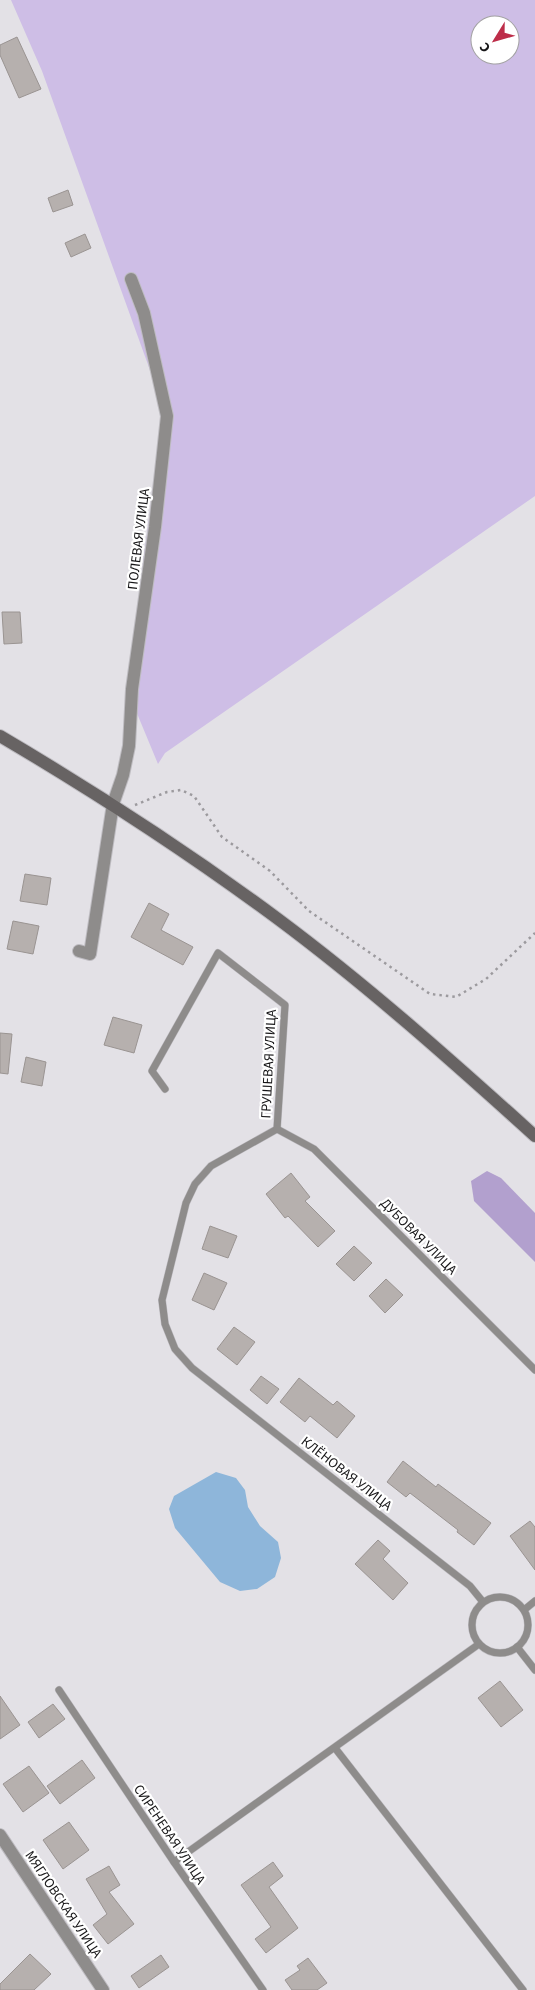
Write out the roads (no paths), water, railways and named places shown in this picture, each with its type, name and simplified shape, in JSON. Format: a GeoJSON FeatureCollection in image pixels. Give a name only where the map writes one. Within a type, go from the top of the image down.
{"type":"FeatureCollection","features":[{"type":"Feature","properties":{"kind":"street","name":"ПОЛЕВАЯ УЛИЦА"},"geometry":{"type":"LineString","coordinates":[[79,951],[90,954],[129,746],[132,689],[156,527],[167,416],[144,313],[131,279]]}},
{"type":"Feature","properties":{"kind":"street"},"geometry":{"type":"LineString","coordinates":[[0,736],[117,807],[278,919],[438,1048],[535,1136]]}},
{"type":"Feature","properties":{"kind":"street","name":"МЯГЛОВСКАЯ УЛИЦА"},"geometry":{"type":"LineString","coordinates":[[0,1835],[103,1990]]}},
{"type":"Feature","properties":{"kind":"lane","name":"ГРУШЕВАЯ УЛИЦА"},"geometry":{"type":"LineString","coordinates":[[165,1089],[152,1071],[218,953],[285,1004],[277,1129],[211,1166],[195,1184],[186,1203],[162,1300],[165,1324],[175,1350],[192,1368]]}},
{"type":"Feature","properties":{"kind":"lane","name":"ДУБОВАЯ УЛИЦА"},"geometry":{"type":"LineString","coordinates":[[277,1129],[314,1149],[535,1370]]}},
{"type":"Feature","properties":{"kind":"lane","name":"КЛЁНОВАЯ УЛИЦА"},"geometry":{"type":"LineString","coordinates":[[192,1368],[470,1586],[483,1602]]}},
{"type":"Feature","properties":{"kind":"lane"},"geometry":{"type":"LineString","coordinates":[[505,1597],[516,1602],[524,1610],[528,1620],[528,1630],[524,1640],[517,1647],[508,1652],[498,1653],[487,1650],[479,1644],[474,1634],[472,1622],[476,1611],[483,1602],[505,1597]]}},
{"type":"Feature","properties":{"kind":"lane"},"geometry":{"type":"LineString","coordinates":[[524,1610],[535,1601]]}},
{"type":"Feature","properties":{"kind":"lane"},"geometry":{"type":"LineString","coordinates":[[174,1862],[479,1644]]}},
{"type":"Feature","properties":{"kind":"lane"},"geometry":{"type":"LineString","coordinates":[[517,1647],[535,1670]]}},
{"type":"Feature","properties":{"kind":"lane","name":"СИРЕНЕВАЯ УЛИЦА"},"geometry":{"type":"LineString","coordinates":[[59,1690],[174,1862],[263,1990]]}},
{"type":"Feature","properties":{"kind":"lane"},"geometry":{"type":"LineString","coordinates":[[335,1748],[523,1990]]}},
{"type":"Feature","properties":{"kind":"water"},"geometry":{"type":"Polygon","coordinates":[[[216,1472],[236,1478],[245,1490],[248,1507],[260,1526],[278,1542],[281,1558],[275,1577],[257,1589],[240,1591],[220,1582],[175,1528],[169,1509],[174,1496],[216,1472]]]}}]}
